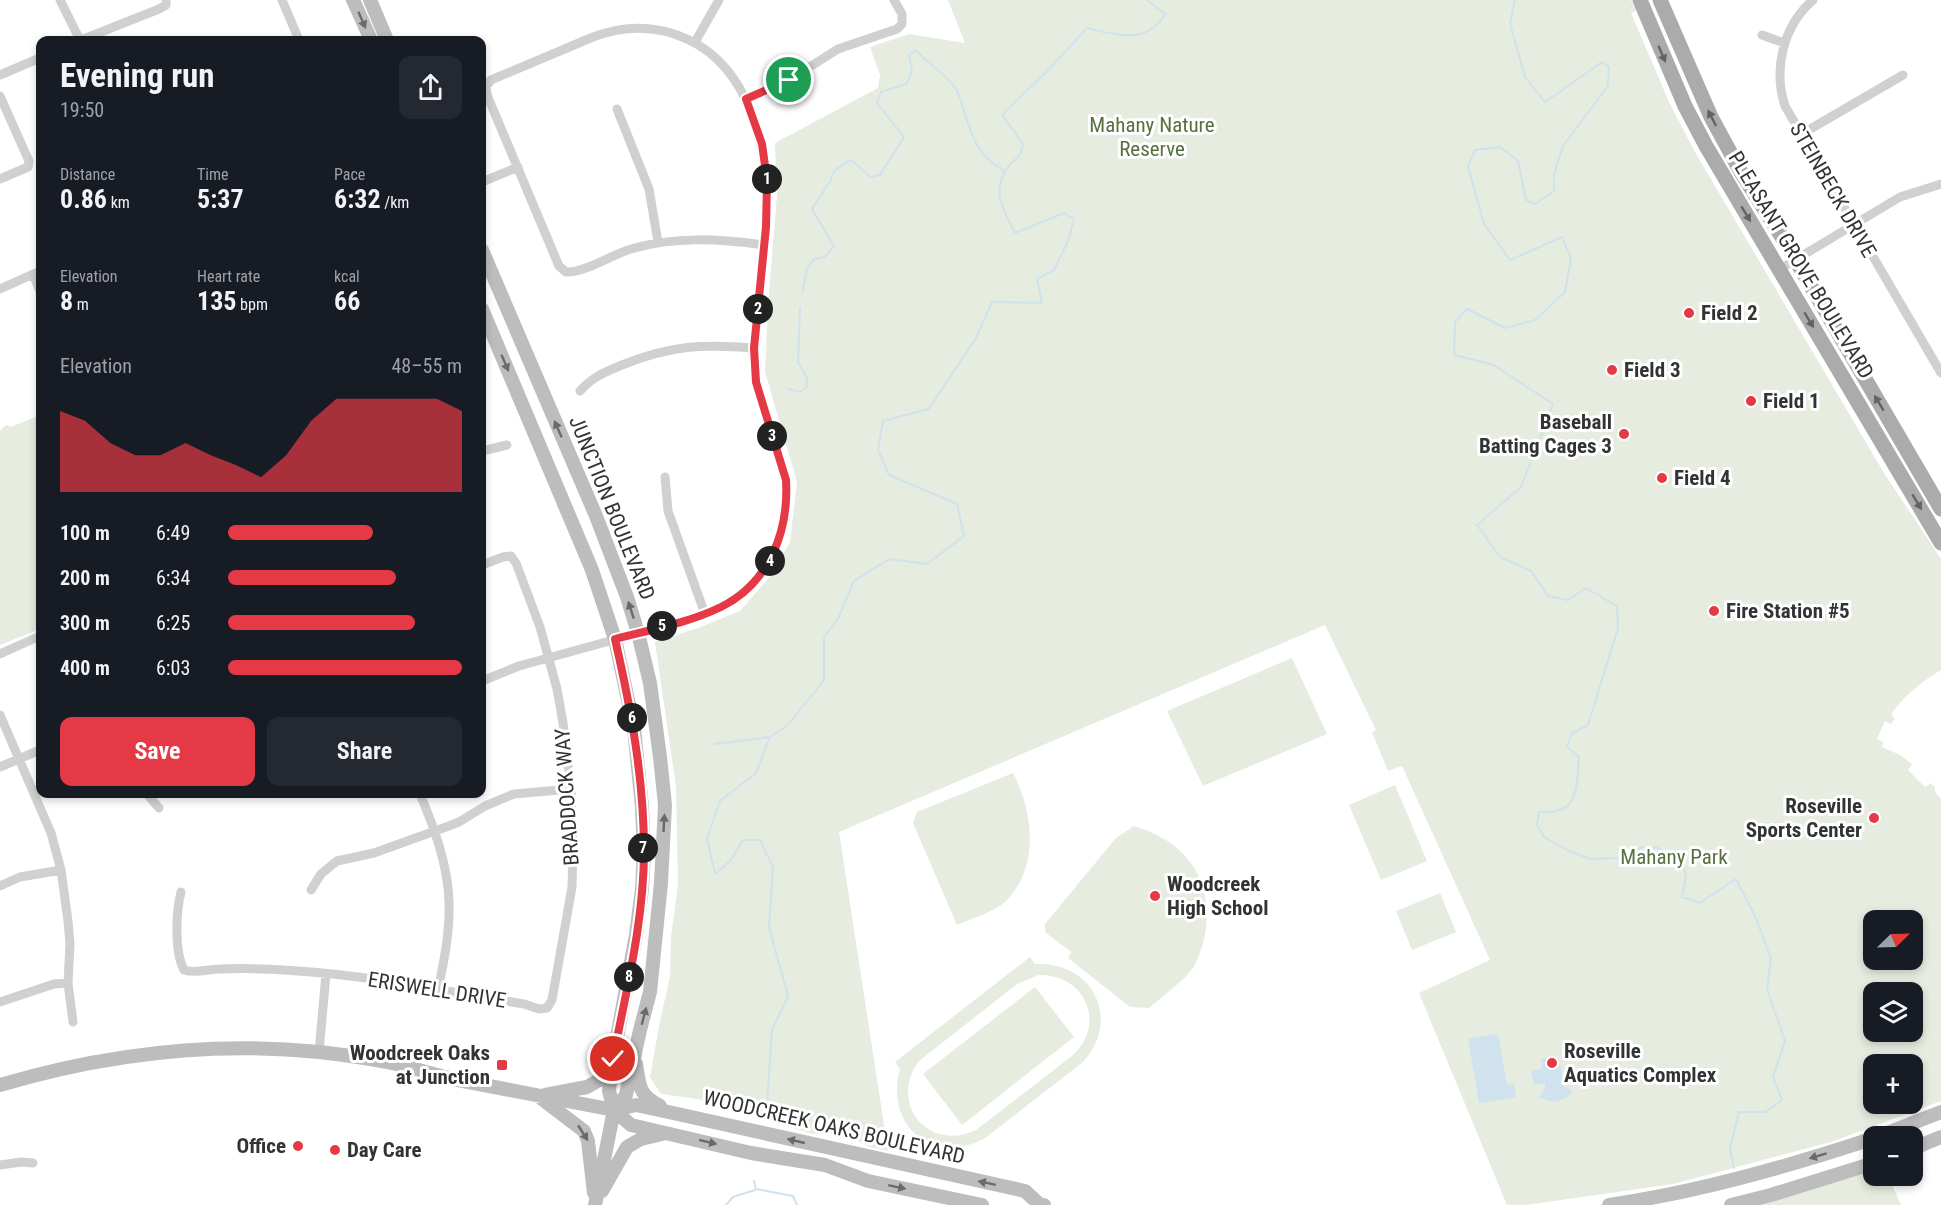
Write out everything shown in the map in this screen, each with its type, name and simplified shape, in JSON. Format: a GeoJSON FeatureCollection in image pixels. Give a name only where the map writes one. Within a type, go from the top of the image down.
{"type":"FeatureCollection","features":[{"type":"Feature","properties":{"kind":"main road"},"geometry":{"type":"LineString","coordinates":[[353,0],[369,36]]}},
{"type":"Feature","properties":{"kind":"main road"},"geometry":{"type":"LineString","coordinates":[[370,0],[385,36]]}},
{"type":"Feature","properties":{"kind":"main road","name":"PLEASANT GROVE BOULEVARD"},"geometry":{"type":"LineString","coordinates":[[1640,0],[1693,121],[1718,167],[1941,543]]}},
{"type":"Feature","properties":{"kind":"main road","name":"PLEASANT GROVE BOULEVARD"},"geometry":{"type":"LineString","coordinates":[[1660,0],[1711,117],[1941,509]]}},
{"type":"Feature","properties":{"kind":"main road","name":"JUNCTION BOULEVARD"},"geometry":{"type":"LineString","coordinates":[[486,259],[614,560],[638,633],[654,710],[665,805],[661,883],[650,992],[626,1095],[614,1110]]}},
{"type":"Feature","properties":{"kind":"main road","name":"JUNCTION BOULEVARD"},"geometry":{"type":"LineString","coordinates":[[486,318],[581,540],[605,606],[615,639],[634,728],[644,852],[636,935],[609,1091],[614,1110],[595,1204]]}},
{"type":"Feature","properties":{"kind":"main road","name":"WOODCREEK OAKS BOULEVARD"},"geometry":{"type":"LineString","coordinates":[[0,1085],[45,1072],[113,1058],[177,1050],[248,1048],[319,1052],[394,1063],[456,1080],[614,1110],[636,1105],[1025,1191],[1040,1205]]}},
{"type":"Feature","properties":{"kind":"main road"},"geometry":{"type":"LineString","coordinates":[[538,1096],[587,1087],[596,1083],[613,1059]]}},
{"type":"Feature","properties":{"kind":"main road"},"geometry":{"type":"LineString","coordinates":[[635,1059],[642,1092],[647,1099],[673,1113]]}},
{"type":"Feature","properties":{"kind":"main road"},"geometry":{"type":"LineString","coordinates":[[538,1096],[584,1131],[588,1141],[595,1204]]}},
{"type":"Feature","properties":{"kind":"main road","name":"WOODCREEK OAKS BOULEVARD"},"geometry":{"type":"LineString","coordinates":[[614,1110],[631,1125],[751,1152],[825,1165],[868,1181],[982,1205]]}},
{"type":"Feature","properties":{"kind":"main road"},"geometry":{"type":"LineString","coordinates":[[1907,1126],[1941,1113]]}},
{"type":"Feature","properties":{"kind":"main road"},"geometry":{"type":"LineString","coordinates":[[595,1204],[627,1147],[640,1138],[668,1133]]}},
{"type":"Feature","properties":{"kind":"main road"},"geometry":{"type":"LineString","coordinates":[[1923,1144],[1941,1137]]}},
{"type":"Feature","properties":{"kind":"main road"},"geometry":{"type":"LineString","coordinates":[[1609,1205],[1715,1185],[1825,1155],[1863,1142]]}},
{"type":"Feature","properties":{"kind":"main road"},"geometry":{"type":"LineString","coordinates":[[1731,1205],[1863,1166]]}},
{"type":"Feature","properties":{"kind":"street"},"geometry":{"type":"LineString","coordinates":[[60,0],[78,36]]}},
{"type":"Feature","properties":{"kind":"street"},"geometry":{"type":"LineString","coordinates":[[90,36],[159,9],[166,5],[166,0]]}},
{"type":"Feature","properties":{"kind":"street"},"geometry":{"type":"LineString","coordinates":[[282,0],[297,36]]}},
{"type":"Feature","properties":{"kind":"street"},"geometry":{"type":"LineString","coordinates":[[695,42],[719,0]]}},
{"type":"Feature","properties":{"kind":"street"},"geometry":{"type":"LineString","coordinates":[[746,99],[789,80],[838,50],[897,29],[902,24],[902,14],[894,0]]}},
{"type":"Feature","properties":{"kind":"street","name":"STEINBECK DRIVE"},"geometry":{"type":"LineString","coordinates":[[1813,0],[1800,14],[1784,43],[1780,70],[1781,94],[1785,106],[1941,373]]}},
{"type":"Feature","properties":{"kind":"street"},"geometry":{"type":"LineString","coordinates":[[486,679],[548,657],[705,614],[733,600],[753,582],[769,561],[782,531],[787,496],[786,480],[756,382],[754,348],[764,245],[767,198],[765,162],[757,128],[746,99],[727,69],[695,42],[668,31],[618,30],[593,37],[491,80],[486,86],[487,95],[560,266],[566,272],[576,272],[615,255],[658,242],[704,240],[764,245]]}},
{"type":"Feature","properties":{"kind":"street"},"geometry":{"type":"LineString","coordinates":[[1762,35],[1784,43]]}},
{"type":"Feature","properties":{"kind":"street"},"geometry":{"type":"LineString","coordinates":[[0,75],[36,60]]}},
{"type":"Feature","properties":{"kind":"street"},"geometry":{"type":"LineString","coordinates":[[1800,135],[1903,75]]}},
{"type":"Feature","properties":{"kind":"street"},"geometry":{"type":"LineString","coordinates":[[0,96],[29,161],[28,167],[0,179]]}},
{"type":"Feature","properties":{"kind":"street"},"geometry":{"type":"LineString","coordinates":[[617,109],[649,189],[658,242]]}},
{"type":"Feature","properties":{"kind":"street"},"geometry":{"type":"LineString","coordinates":[[486,181],[518,167]]}},
{"type":"Feature","properties":{"kind":"street"},"geometry":{"type":"LineString","coordinates":[[1779,269],[1900,197],[1941,184]]}},
{"type":"Feature","properties":{"kind":"street"},"geometry":{"type":"LineString","coordinates":[[0,289],[36,272]]}},
{"type":"Feature","properties":{"kind":"street"},"geometry":{"type":"LineString","coordinates":[[580,391],[587,382],[602,373],[662,351],[700,345],[754,348]]}},
{"type":"Feature","properties":{"kind":"street"},"geometry":{"type":"LineString","coordinates":[[486,450],[507,445]]}},
{"type":"Feature","properties":{"kind":"street"},"geometry":{"type":"LineString","coordinates":[[665,477],[668,511],[705,614]]}},
{"type":"Feature","properties":{"kind":"street","name":"BRADDOCK WAY"},"geometry":{"type":"LineString","coordinates":[[486,563],[511,556],[516,563],[548,657],[563,723],[571,789],[572,887],[552,1000],[547,1008]]}},
{"type":"Feature","properties":{"kind":"street"},"geometry":{"type":"LineString","coordinates":[[0,654],[36,638]]}},
{"type":"Feature","properties":{"kind":"street"},"geometry":{"type":"LineString","coordinates":[[0,715],[51,833],[61,870],[70,944],[68,983],[73,1022]]}},
{"type":"Feature","properties":{"kind":"street"},"geometry":{"type":"LineString","coordinates":[[0,767],[36,752]]}},
{"type":"Feature","properties":{"kind":"street"},"geometry":{"type":"LineString","coordinates":[[311,890],[321,873],[337,861],[374,853],[434,832],[514,794],[571,789]]}},
{"type":"Feature","properties":{"kind":"street"},"geometry":{"type":"LineString","coordinates":[[150,798],[159,808]]}},
{"type":"Feature","properties":{"kind":"street"},"geometry":{"type":"LineString","coordinates":[[421,798],[443,858],[449,901],[446,950],[438,990]]}},
{"type":"Feature","properties":{"kind":"street"},"geometry":{"type":"LineString","coordinates":[[0,886],[20,878],[61,870]]}},
{"type":"Feature","properties":{"kind":"street","name":"ERISWELL DRIVE"},"geometry":{"type":"LineString","coordinates":[[181,892],[177,909],[177,926],[180,963],[184,970],[192,972],[206,969],[268,969],[327,974],[524,1004],[538,1009],[547,1008]]}},
{"type":"Feature","properties":{"kind":"street"},"geometry":{"type":"LineString","coordinates":[[319,1052],[327,974]]}},
{"type":"Feature","properties":{"kind":"street"},"geometry":{"type":"LineString","coordinates":[[0,1002],[54,984],[68,983]]}},
{"type":"Feature","properties":{"kind":"street"},"geometry":{"type":"LineString","coordinates":[[0,1165],[33,1163]]}},
{"type":"Feature","properties":{"kind":"green space"},"geometry":{"type":"Polygon","coordinates":[[[948,0],[1631,0],[1636,11],[1631,13],[1669,102],[1695,152],[1884,473],[1941,559],[1941,670],[1920,684],[1902,701],[1891,714],[1895,719],[1891,724],[1885,721],[1877,739],[1883,742],[1882,747],[1900,755],[1912,764],[1908,770],[1925,787],[1931,783],[1941,799],[1941,1101],[1923,1108],[1923,1054],[1863,1054],[1863,1114],[1906,1114],[1874,1126],[1863,1126],[1863,1130],[1831,1142],[1673,1184],[1526,1205],[1507,1205],[1419,993],[1490,960],[1402,766],[1388,771],[1372,732],[1376,730],[1325,625],[839,832],[888,1151],[867,1146],[841,1132],[813,1134],[697,1099],[661,1094],[650,1077],[670,977],[671,936],[678,885],[676,787],[655,642],[740,611],[772,574],[790,542],[797,482],[765,372],[777,195],[775,143],[878,88],[880,75],[870,47],[909,34],[965,43],[948,0]]]}},
{"type":"Feature","properties":{"kind":"green space"},"geometry":{"type":"Polygon","coordinates":[[[36,417],[36,631],[0,645],[0,431],[6,425],[11,427],[36,417]]]}},
{"type":"Feature","properties":{"kind":"green space"},"geometry":{"type":"Polygon","coordinates":[[[1292,658],[1327,734],[1203,786],[1167,711],[1292,658]]]}},
{"type":"Feature","properties":{"kind":"green space"},"geometry":{"type":"Polygon","coordinates":[[[1013,773],[1020,788],[1029,821],[1029,855],[1025,871],[1018,886],[1003,904],[957,925],[913,823],[917,812],[1013,773]]]}},
{"type":"Feature","properties":{"kind":"green space"},"geometry":{"type":"Polygon","coordinates":[[[1395,785],[1427,861],[1381,880],[1349,805],[1395,785]]]}},
{"type":"Feature","properties":{"kind":"green space"},"geometry":{"type":"Polygon","coordinates":[[[1134,826],[1162,838],[1185,856],[1200,878],[1206,903],[1206,930],[1195,965],[1184,978],[1149,1008],[1130,1007],[1068,958],[1071,952],[1045,932],[1045,924],[1116,838],[1134,826]]]}},
{"type":"Feature","properties":{"kind":"green space"},"geometry":{"type":"Polygon","coordinates":[[[1440,893],[1456,932],[1412,950],[1396,911],[1440,893]]]}},
{"type":"Feature","properties":{"kind":"green space"},"geometry":{"type":"Polygon","coordinates":[[[1030,957],[1035,964],[1055,966],[1072,972],[1086,982],[1095,996],[1100,1011],[1100,1028],[1095,1045],[1083,1062],[985,1138],[966,1146],[948,1147],[931,1144],[917,1135],[906,1123],[899,1107],[897,1089],[900,1069],[895,1062],[1030,957]],[[1039,975],[1017,984],[919,1061],[911,1077],[908,1093],[911,1107],[918,1120],[929,1129],[942,1135],[958,1135],[976,1130],[1072,1056],[1083,1044],[1088,1030],[1089,1016],[1086,1004],[1079,992],[1069,983],[1055,977],[1039,975]]]}},
{"type":"Feature","properties":{"kind":"green space"},"geometry":{"type":"Polygon","coordinates":[[[1035,987],[1074,1037],[962,1125],[923,1074],[1035,987]]]}},
{"type":"Feature","properties":{"kind":"green space"},"geometry":{"type":"Polygon","coordinates":[[[1863,1172],[1863,1186],[1893,1186],[1901,1205],[1743,1205],[1863,1172]]]}},
{"type":"Feature","properties":{"kind":"water"},"geometry":{"type":"Polygon","coordinates":[[[1498,1034],[1507,1085],[1514,1084],[1516,1097],[1479,1103],[1468,1039],[1498,1034]]]}},
{"type":"Feature","properties":{"kind":"water"},"geometry":{"type":"Polygon","coordinates":[[[1553,1057],[1554,1063],[1548,1064],[1549,1067],[1561,1065],[1563,1085],[1573,1092],[1561,1100],[1552,1101],[1539,1097],[1545,1088],[1545,1083],[1534,1085],[1531,1071],[1542,1068],[1541,1059],[1553,1057]]]}},
{"type":"Feature","properties":{"kind":"waterway"},"geometry":{"type":"LineString","coordinates":[[766,1120],[772,1030],[788,996],[769,927],[773,867],[760,840],[743,840],[730,861],[715,874],[707,838],[720,801],[756,773],[770,737],[788,725],[824,680],[824,637],[838,619],[854,581],[889,559],[927,564],[964,536],[957,504],[889,475],[878,450],[883,421],[929,409],[976,338],[992,302],[1042,303],[1037,279],[1054,270],[1068,241],[1074,219],[1064,213],[1015,233],[1001,203],[1000,188],[1005,171],[1018,157],[1023,144],[1002,115],[1087,28],[1130,35],[1140,34],[1158,24],[1165,14],[1147,0]]}},
{"type":"Feature","properties":{"kind":"waterway"},"geometry":{"type":"LineString","coordinates":[[1515,0],[1510,24],[1525,77],[1545,102],[1602,62],[1609,67],[1608,86],[1563,146],[1554,174],[1554,191],[1535,204],[1526,200],[1518,161],[1500,147],[1475,150],[1468,166],[1484,224],[1510,260],[1562,237],[1571,259],[1565,292],[1535,320],[1505,328],[1467,309],[1455,322],[1454,355],[1494,365],[1553,404],[1521,487],[1477,525],[1500,557],[1531,571],[1548,596],[1568,600],[1586,588],[1617,606],[1618,628],[1588,725],[1571,734],[1567,747],[1579,757],[1576,789],[1569,804],[1562,809],[1539,812],[1537,825],[1544,837],[1569,851],[1590,859],[1618,858],[1643,847],[1658,848],[1681,861],[1686,876],[1682,897],[1700,903],[1736,879],[1756,918],[1771,959],[1767,989],[1785,1041],[1773,1077],[1782,1100],[1765,1112],[1739,1112],[1730,1148],[1734,1168]]}},
{"type":"Feature","properties":{"kind":"waterway"},"geometry":{"type":"LineString","coordinates":[[802,293],[807,269],[814,259],[825,257],[834,246],[812,209],[833,173],[851,160],[871,177],[880,175],[904,137],[877,103],[881,92],[906,84],[912,72],[909,55],[916,50],[956,89],[977,146],[987,158],[1004,171]]}},
{"type":"Feature","properties":{"kind":"waterway"},"geometry":{"type":"LineString","coordinates":[[789,389],[800,392],[806,388],[807,378],[798,362],[800,308]]}},
{"type":"Feature","properties":{"kind":"waterway"},"geometry":{"type":"LineString","coordinates":[[714,744],[770,737]]}},
{"type":"Feature","properties":{"kind":"waterway"},"geometry":{"type":"LineString","coordinates":[[754,1181],[756,1189],[793,1196],[797,1205]]}},
{"type":"Feature","properties":{"kind":"waterway"},"geometry":{"type":"LineString","coordinates":[[726,1205],[733,1197],[755,1190]]}},
{"type":"Feature","properties":{"kind":"place","name":"Field 2"},"geometry":{"type":"Point","coordinates":[1689,313]}},
{"type":"Feature","properties":{"kind":"place","name":"Field 3"},"geometry":{"type":"Point","coordinates":[1612,370]}},
{"type":"Feature","properties":{"kind":"place","name":"Field 1"},"geometry":{"type":"Point","coordinates":[1751,401]}},
{"type":"Feature","properties":{"kind":"place","name":"Baseball Batting Cages 3"},"geometry":{"type":"Point","coordinates":[1624,434]}},
{"type":"Feature","properties":{"kind":"place","name":"Field 4"},"geometry":{"type":"Point","coordinates":[1662,478]}},
{"type":"Feature","properties":{"kind":"place","name":"Fire Station #5"},"geometry":{"type":"Point","coordinates":[1714,611]}},
{"type":"Feature","properties":{"kind":"place","name":"Roseville Sports Center"},"geometry":{"type":"Point","coordinates":[1874,818]}},
{"type":"Feature","properties":{"kind":"place","name":"Woodcreek High School"},"geometry":{"type":"Point","coordinates":[1155,896]}},
{"type":"Feature","properties":{"kind":"place","name":"Roseville Aquatics Complex"},"geometry":{"type":"Point","coordinates":[1552,1063]}},
{"type":"Feature","properties":{"kind":"place","name":"Woodcreek Oaks at Junction"},"geometry":{"type":"Point","coordinates":[502,1065]}},
{"type":"Feature","properties":{"kind":"place","name":"Office"},"geometry":{"type":"Point","coordinates":[298,1146]}},
{"type":"Feature","properties":{"kind":"place","name":"Day Care"},"geometry":{"type":"Point","coordinates":[335,1150]}},
{"type":"Feature","properties":{"kind":"route"},"geometry":{"type":"LineString","coordinates":[[613,1059],[636,935],[644,852],[634,728],[615,639],[705,614],[733,600],[760,574],[769,561],[777,547],[786,512],[786,480],[761,402],[754,362],[766,227],[767,180],[762,144],[746,99],[789,80]]}},
{"type":"Feature","properties":{"kind":"park label","name":"Mahany Nature Reserve"},"geometry":{"type":"Point","coordinates":[1152,137]}},
{"type":"Feature","properties":{"kind":"park label","name":"Mahany Park"},"geometry":{"type":"Point","coordinates":[1674,857]}}]}
